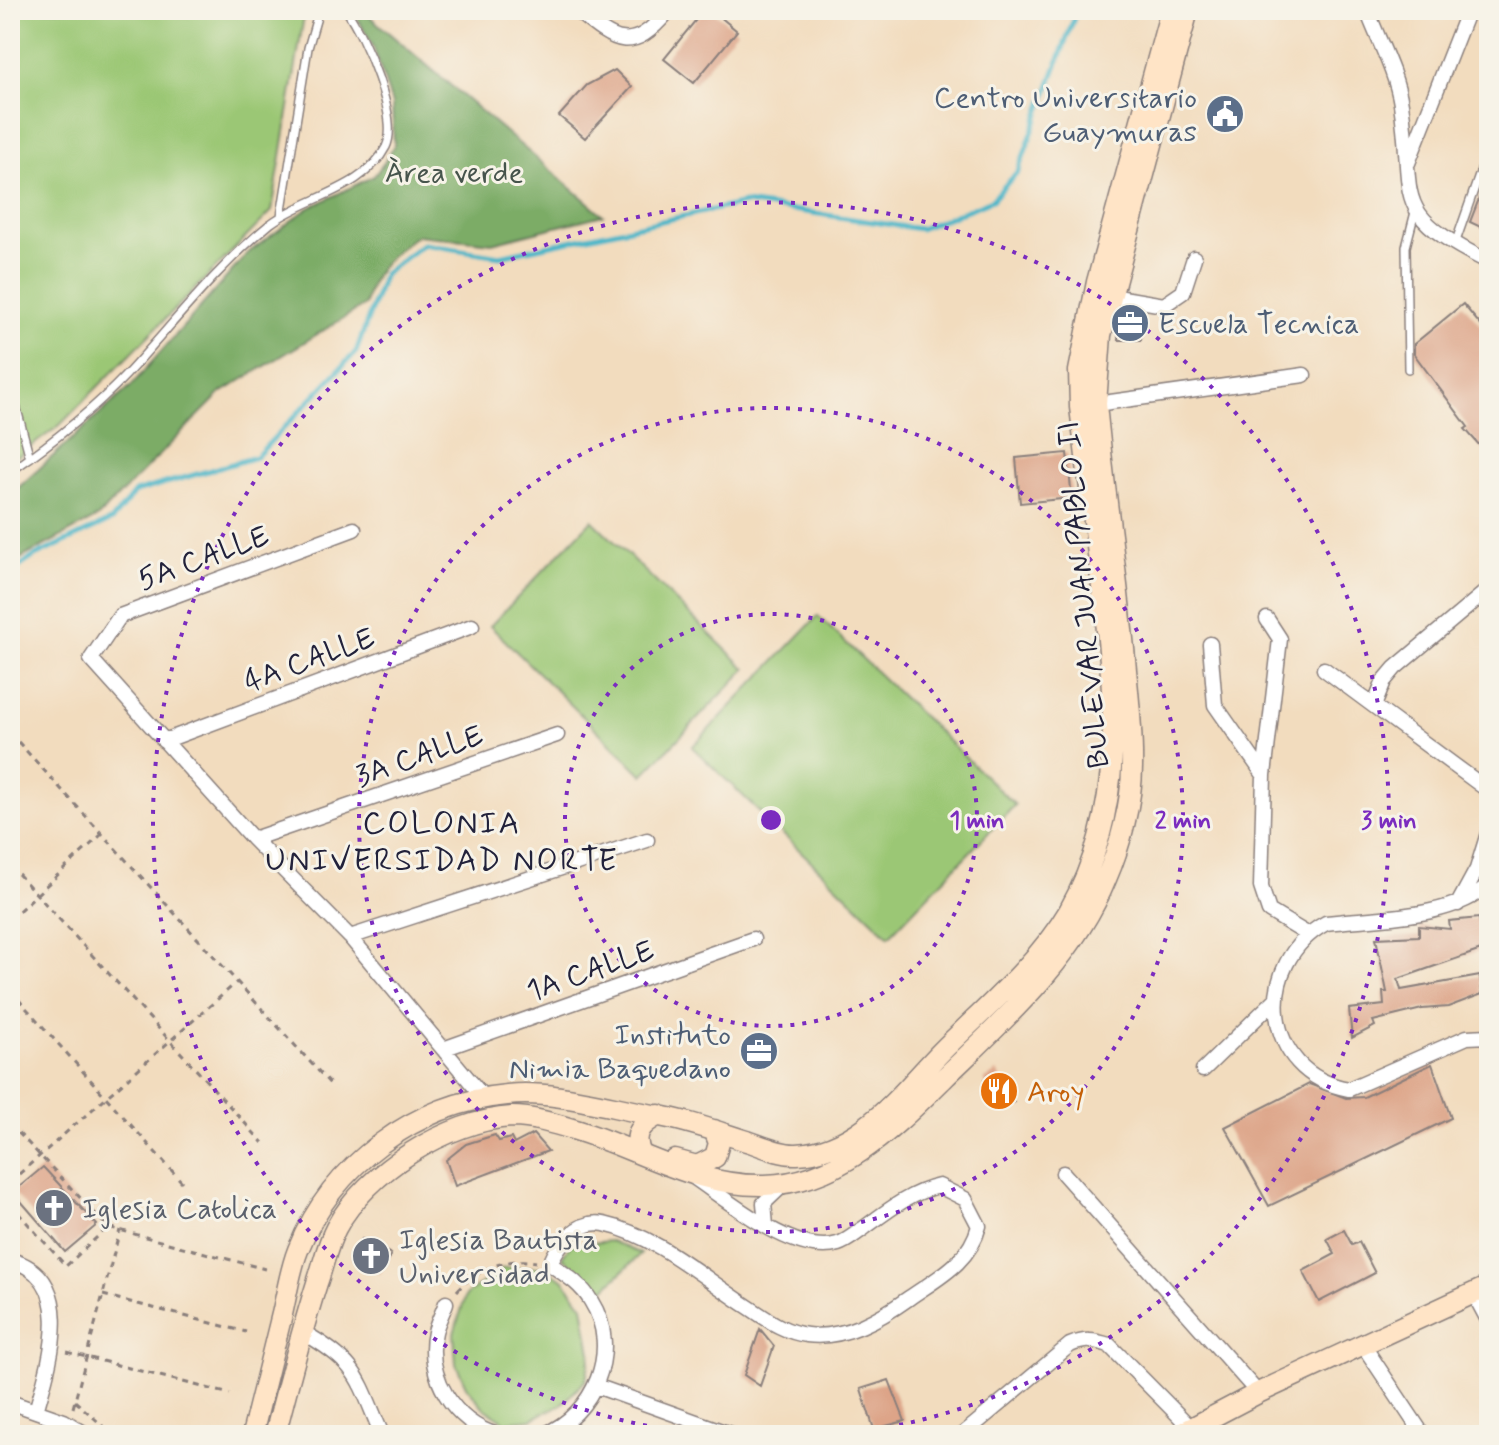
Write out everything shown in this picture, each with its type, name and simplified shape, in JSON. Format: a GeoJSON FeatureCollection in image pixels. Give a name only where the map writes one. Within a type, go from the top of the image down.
{"type":"FeatureCollection","features":[{"type":"Feature","properties":{"kind":"main road","name":"BULEVAR JUAN PABLO II"},"geometry":{"type":"LineString","coordinates":[[252,1435],[297,1253],[317,1211],[344,1175],[384,1140],[415,1121],[484,1098],[540,1095],[659,1115],[790,1155],[821,1152],[848,1141],[883,1112],[1043,948],[1069,910],[1091,862],[1107,809],[1114,716],[1112,672],[1080,407],[1079,371],[1097,282],[1171,10]]}},
{"type":"Feature","properties":{"kind":"main road","name":"BULEVAR JUAN PABLO II"},"geometry":{"type":"LineString","coordinates":[[275,1435],[301,1331],[334,1230],[370,1183],[400,1159],[431,1142],[488,1120],[514,1117],[579,1131],[691,1176],[726,1184],[785,1183],[818,1176],[863,1151],[926,1096],[1061,957],[1106,880],[1121,832],[1133,769],[1121,621],[1096,404],[1101,335],[1188,10]]}},
{"type":"Feature","properties":{"kind":"main road"},"geometry":{"type":"LineString","coordinates":[[659,1115],[644,1123],[636,1142],[650,1158],[672,1159],[697,1166],[709,1161],[719,1143],[714,1130]]}},
{"type":"Feature","properties":{"kind":"main road"},"geometry":{"type":"LineString","coordinates":[[1185,1431],[1258,1393],[1481,1289]]}},
{"type":"Feature","properties":{"kind":"street"},"geometry":{"type":"LineString","coordinates":[[576,10],[610,38],[622,40],[653,30],[669,10]]}},
{"type":"Feature","properties":{"kind":"street"},"geometry":{"type":"LineString","coordinates":[[1367,10],[1401,105],[1407,185],[1415,212],[1439,235],[1489,262]]}},
{"type":"Feature","properties":{"kind":"street"},"geometry":{"type":"LineString","coordinates":[[1406,167],[1468,10]]}},
{"type":"Feature","properties":{"kind":"street"},"geometry":{"type":"LineString","coordinates":[[1111,296],[1164,305],[1183,292],[1194,258]]}},
{"type":"Feature","properties":{"kind":"street"},"geometry":{"type":"LineString","coordinates":[[1096,404],[1304,375]]}},
{"type":"Feature","properties":{"kind":"street","name":"5A CALLE"},"geometry":{"type":"LineString","coordinates":[[164,741],[91,659],[120,616],[354,529]]}},
{"type":"Feature","properties":{"kind":"street"},"geometry":{"type":"LineString","coordinates":[[1374,706],[1384,681],[1395,668],[1489,589]]}},
{"type":"Feature","properties":{"kind":"street"},"geometry":{"type":"LineString","coordinates":[[1267,619],[1280,639],[1264,775],[1263,902],[1269,911],[1307,934]]}},
{"type":"Feature","properties":{"kind":"street","name":"4A CALLE"},"geometry":{"type":"LineString","coordinates":[[164,741],[472,626]]}},
{"type":"Feature","properties":{"kind":"street"},"geometry":{"type":"LineString","coordinates":[[1210,644],[1215,705],[1264,775]]}},
{"type":"Feature","properties":{"kind":"street"},"geometry":{"type":"LineString","coordinates":[[1324,669],[1489,791]]}},
{"type":"Feature","properties":{"kind":"street","name":"3A CALLE"},"geometry":{"type":"LineString","coordinates":[[253,839],[557,735]]}},
{"type":"Feature","properties":{"kind":"street"},"geometry":{"type":"LineString","coordinates":[[164,741],[253,839],[350,937],[484,1098]]}},
{"type":"Feature","properties":{"kind":"street"},"geometry":{"type":"LineString","coordinates":[[1458,904],[1477,869],[1489,830]]}},
{"type":"Feature","properties":{"kind":"street"},"geometry":{"type":"LineString","coordinates":[[350,937],[647,840]]}},
{"type":"Feature","properties":{"kind":"street"},"geometry":{"type":"LineString","coordinates":[[1489,884],[1475,897],[1458,904],[1326,923],[1307,934],[1278,981],[1276,999],[1286,1050],[1298,1066],[1332,1086],[1349,1089],[1467,1037],[1489,1036]]}},
{"type":"Feature","properties":{"kind":"street","name":"1A CALLE"},"geometry":{"type":"LineString","coordinates":[[443,1049],[753,939]]}},
{"type":"Feature","properties":{"kind":"street"},"geometry":{"type":"LineString","coordinates":[[1203,1070],[1276,999]]}},
{"type":"Feature","properties":{"kind":"street"},"geometry":{"type":"LineString","coordinates":[[1063,1173],[1258,1393]]}},
{"type":"Feature","properties":{"kind":"street"},"geometry":{"type":"LineString","coordinates":[[543,1435],[579,1412],[596,1386],[604,1358],[603,1329],[592,1302],[574,1280],[550,1264],[558,1245],[587,1225],[602,1224],[644,1240],[780,1329],[810,1336],[843,1331],[877,1320],[964,1260],[974,1245],[979,1226],[965,1199],[939,1186],[913,1195],[837,1244],[818,1246],[766,1226],[691,1176]]}},
{"type":"Feature","properties":{"kind":"street"},"geometry":{"type":"LineString","coordinates":[[766,1226],[764,1203],[785,1183]]}},
{"type":"Feature","properties":{"kind":"street"},"geometry":{"type":"LineString","coordinates":[[10,1260],[35,1272],[46,1286],[54,1323],[54,1347],[36,1411]]}},
{"type":"Feature","properties":{"kind":"street"},"geometry":{"type":"LineString","coordinates":[[1481,1289],[1489,1322]]}},
{"type":"Feature","properties":{"kind":"street"},"geometry":{"type":"LineString","coordinates":[[446,1303],[435,1332],[434,1363],[443,1393],[463,1417],[497,1435]]}},
{"type":"Feature","properties":{"kind":"street"},"geometry":{"type":"LineString","coordinates":[[301,1331],[339,1352],[353,1369],[382,1435]]}},
{"type":"Feature","properties":{"kind":"street"},"geometry":{"type":"LineString","coordinates":[[962,1435],[1070,1345],[1096,1340],[1109,1345],[1185,1431]]}},
{"type":"Feature","properties":{"kind":"street"},"geometry":{"type":"LineString","coordinates":[[1363,1345],[1423,1435]]}},
{"type":"Feature","properties":{"kind":"street"},"geometry":{"type":"LineString","coordinates":[[596,1386],[707,1432],[733,1435]]}},
{"type":"Feature","properties":{"kind":"street"},"geometry":{"type":"LineString","coordinates":[[10,1402],[69,1423],[87,1435]]}},
{"type":"Feature","properties":{"kind":"lane"},"geometry":{"type":"LineString","coordinates":[[281,216],[308,48],[319,10]]}},
{"type":"Feature","properties":{"kind":"lane"},"geometry":{"type":"LineString","coordinates":[[10,472],[124,377],[243,246],[281,216],[356,178],[374,164],[387,145],[387,118],[375,70],[360,29],[346,10]]}},
{"type":"Feature","properties":{"kind":"lane"},"geometry":{"type":"LineString","coordinates":[[1455,244],[1489,147]]}},
{"type":"Feature","properties":{"kind":"lane"},"geometry":{"type":"LineString","coordinates":[[1408,369],[1406,247],[1415,212]]}},
{"type":"Feature","properties":{"kind":"lane"},"geometry":{"type":"LineString","coordinates":[[10,383],[30,458]]}},
{"type":"Feature","properties":{"kind":"path"},"geometry":{"type":"LineString","coordinates":[[10,733],[333,1087]]}},
{"type":"Feature","properties":{"kind":"path"},"geometry":{"type":"LineString","coordinates":[[10,919],[102,834]]}},
{"type":"Feature","properties":{"kind":"path"},"geometry":{"type":"LineString","coordinates":[[10,865],[263,1143]]}},
{"type":"Feature","properties":{"kind":"path"},"geometry":{"type":"LineString","coordinates":[[10,1182],[237,982]]}},
{"type":"Feature","properties":{"kind":"path"},"geometry":{"type":"LineString","coordinates":[[10,990],[182,1182]]}},
{"type":"Feature","properties":{"kind":"path"},"geometry":{"type":"LineString","coordinates":[[10,1124],[108,1227],[265,1269]]}},
{"type":"Feature","properties":{"kind":"path"},"geometry":{"type":"LineString","coordinates":[[10,1204],[66,1266],[108,1227]]}},
{"type":"Feature","properties":{"kind":"path"},"geometry":{"type":"LineString","coordinates":[[69,1423],[120,1230]]}},
{"type":"Feature","properties":{"kind":"path"},"geometry":{"type":"LineString","coordinates":[[446,1303],[462,1285],[492,1267],[527,1260],[550,1264]]}},
{"type":"Feature","properties":{"kind":"path"},"geometry":{"type":"LineString","coordinates":[[103,1295],[246,1332]]}},
{"type":"Feature","properties":{"kind":"path"},"geometry":{"type":"LineString","coordinates":[[54,1347],[86,1359],[230,1394]]}},
{"type":"Feature","properties":{"kind":"path"},"geometry":{"type":"LineString","coordinates":[[75,1401],[113,1435]]}},
{"type":"Feature","properties":{"kind":"green space"},"geometry":{"type":"Polygon","coordinates":[[[10,10],[305,10],[272,211],[60,425],[10,462],[10,10]]]}},
{"type":"Feature","properties":{"kind":"green space","name":"Àrea verde"},"geometry":{"type":"Polygon","coordinates":[[[353,10],[362,10],[603,215],[492,243],[417,235],[377,273],[365,305],[221,393],[98,517],[10,564],[10,495],[131,386],[248,253],[307,209],[374,176],[386,160],[394,145],[392,104],[373,46],[353,10]]]}},
{"type":"Feature","properties":{"kind":"green space"},"geometry":{"type":"Polygon","coordinates":[[[592,520],[746,669],[643,775],[490,626],[592,520]]]}},
{"type":"Feature","properties":{"kind":"green space"},"geometry":{"type":"Polygon","coordinates":[[[818,616],[1015,805],[889,936],[692,747],[818,616]]]}},
{"type":"Feature","properties":{"kind":"green space"},"geometry":{"type":"Polygon","coordinates":[[[611,1241],[641,1254],[600,1293],[562,1257],[570,1245],[611,1241]]]}},
{"type":"Feature","properties":{"kind":"green space"},"geometry":{"type":"Polygon","coordinates":[[[542,1267],[563,1279],[583,1306],[591,1353],[586,1380],[562,1404],[532,1419],[506,1422],[484,1408],[466,1386],[456,1364],[454,1333],[466,1295],[503,1268],[542,1267]]]}},
{"type":"Feature","properties":{"kind":"building"},"geometry":{"type":"Polygon","coordinates":[[[704,10],[712,10],[737,31],[694,83],[664,59],[704,10]]]}},
{"type":"Feature","properties":{"kind":"building"},"geometry":{"type":"Polygon","coordinates":[[[615,70],[632,87],[585,138],[559,116],[587,85],[615,70]]]}},
{"type":"Feature","properties":{"kind":"building"},"geometry":{"type":"Polygon","coordinates":[[[1489,173],[1489,231],[1470,222],[1489,173]]]}},
{"type":"Feature","properties":{"kind":"building"},"geometry":{"type":"Polygon","coordinates":[[[1463,304],[1489,335],[1489,456],[1465,429],[1468,427],[1414,354],[1414,344],[1463,304]]]}},
{"type":"Feature","properties":{"kind":"building","name":"Escuela Tecnica"},"geometry":{"type":"Polygon","coordinates":[[[1122,308],[1142,311],[1141,340],[1118,340],[1122,308]]]}},
{"type":"Feature","properties":{"kind":"building"},"geometry":{"type":"Polygon","coordinates":[[[1067,453],[1072,498],[1020,503],[1016,458],[1067,453]]]}},
{"type":"Feature","properties":{"kind":"building"},"geometry":{"type":"Polygon","coordinates":[[[1479,918],[1484,949],[1398,979],[1401,990],[1480,976],[1482,994],[1448,1007],[1422,1009],[1373,1021],[1375,1026],[1352,1038],[1349,1009],[1384,1005],[1383,992],[1387,992],[1376,938],[1419,936],[1419,926],[1450,929],[1449,921],[1479,918]]]}},
{"type":"Feature","properties":{"kind":"building"},"geometry":{"type":"Polygon","coordinates":[[[1432,1064],[1451,1118],[1269,1206],[1225,1127],[1309,1084],[1346,1098],[1364,1097],[1432,1064]]]}},
{"type":"Feature","properties":{"kind":"building","name":"Aroy"},"geometry":{"type":"Polygon","coordinates":[[[997,1072],[1014,1102],[1001,1109],[984,1080],[997,1072]]]}},
{"type":"Feature","properties":{"kind":"building"},"geometry":{"type":"Polygon","coordinates":[[[533,1134],[548,1151],[455,1186],[446,1160],[466,1144],[495,1135],[499,1141],[511,1138],[514,1144],[533,1134]]]}},
{"type":"Feature","properties":{"kind":"building","name":"Iglesia Catolica"},"geometry":{"type":"Polygon","coordinates":[[[43,1167],[97,1225],[65,1252],[13,1192],[43,1167]]]}},
{"type":"Feature","properties":{"kind":"building"},"geometry":{"type":"Polygon","coordinates":[[[1344,1230],[1352,1245],[1359,1242],[1375,1273],[1319,1302],[1303,1271],[1335,1254],[1327,1239],[1344,1230]]]}},
{"type":"Feature","properties":{"kind":"building","name":"Iglesia Bautista Universidad"},"geometry":{"type":"Polygon","coordinates":[[[362,1239],[391,1254],[380,1274],[351,1258],[362,1239]]]}},
{"type":"Feature","properties":{"kind":"building"},"geometry":{"type":"Polygon","coordinates":[[[760,1329],[774,1346],[760,1386],[744,1375],[760,1329]]]}},
{"type":"Feature","properties":{"kind":"building"},"geometry":{"type":"Polygon","coordinates":[[[889,1380],[905,1421],[874,1429],[861,1389],[889,1380]]]}},
{"type":"Feature","properties":{"kind":"waterway"},"geometry":{"type":"LineString","coordinates":[[10,573],[35,556],[112,520],[135,492],[256,457],[356,352],[384,274],[423,244],[500,256],[745,203],[920,229],[992,200],[1018,171],[1077,10]]}},
{"type":"Feature","properties":{"kind":"place","name":"Centro Universitario Guaymuras"},"geometry":{"type":"Point","coordinates":[1225,114]}},
{"type":"Feature","properties":{"kind":"place","name":"Escuela Tecnica"},"geometry":{"type":"Point","coordinates":[1130,323]}},
{"type":"Feature","properties":{"kind":"place","name":"Instituto Nimia Baquedano"},"geometry":{"type":"Point","coordinates":[759,1051]}},
{"type":"Feature","properties":{"kind":"place","name":"Aroy"},"geometry":{"type":"Point","coordinates":[999,1091]}},
{"type":"Feature","properties":{"kind":"place","name":"Iglesia Catolica"},"geometry":{"type":"Point","coordinates":[54,1208]}},
{"type":"Feature","properties":{"kind":"place","name":"Iglesia Bautista Universidad"},"geometry":{"type":"Point","coordinates":[371,1256]}},
{"type":"Feature","properties":{"kind":"district","name":"COLONIA UNIVERSIDAD NORTE"},"geometry":{"type":"Point","coordinates":[442,840]}}]}
